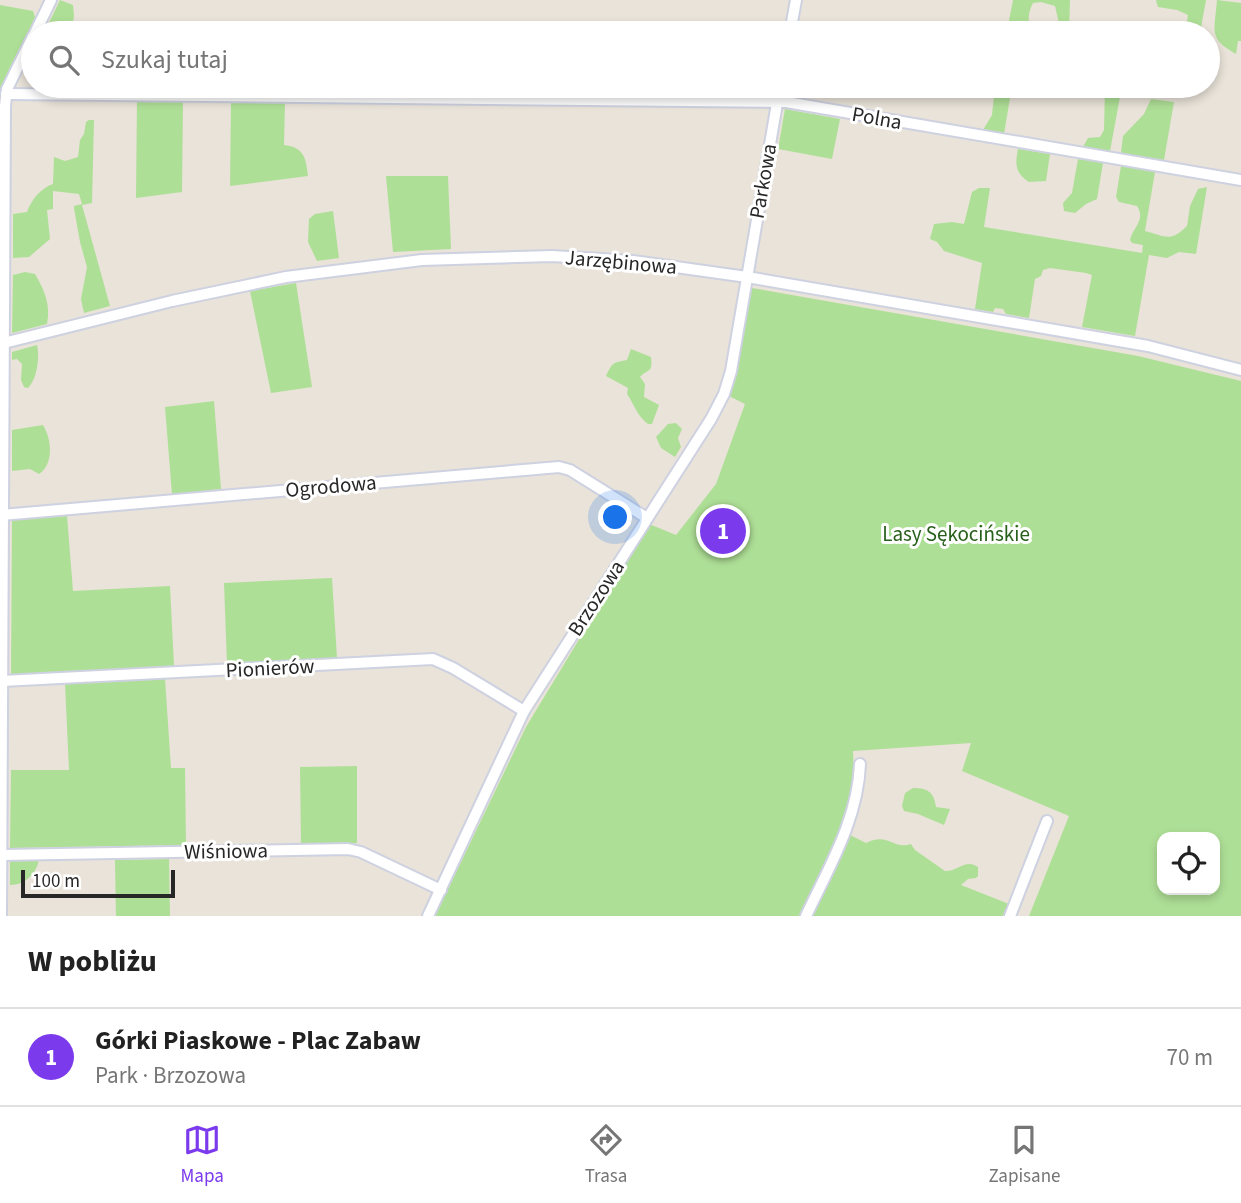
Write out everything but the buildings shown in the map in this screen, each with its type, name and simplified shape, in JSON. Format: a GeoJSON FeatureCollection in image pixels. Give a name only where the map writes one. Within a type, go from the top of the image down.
{"type":"FeatureCollection","features":[{"type":"Feature","properties":{"kind":"street"},"geometry":{"type":"LineString","coordinates":[[41,21],[51,0]]}},
{"type":"Feature","properties":{"kind":"street"},"geometry":{"type":"LineString","coordinates":[[792,21],[796,0]]}},
{"type":"Feature","properties":{"kind":"street"},"geometry":{"type":"LineString","coordinates":[[1,916],[1,344],[6,94],[21,62]]}},
{"type":"Feature","properties":{"kind":"street","name":"Polna"},"geometry":{"type":"LineString","coordinates":[[6,94],[21,94]]}},
{"type":"Feature","properties":{"kind":"street","name":"Polna"},"geometry":{"type":"LineString","coordinates":[[392,98],[777,102],[1241,180]]}},
{"type":"Feature","properties":{"kind":"street","name":"Parkowa"},"geometry":{"type":"LineString","coordinates":[[747,277],[778,98]]}},
{"type":"Feature","properties":{"kind":"street","name":"Jarzębinowa"},"geometry":{"type":"LineString","coordinates":[[1,344],[235,286],[286,277],[422,260],[552,256],[605,259],[747,277],[1148,346],[1241,370]]}},
{"type":"Feature","properties":{"kind":"street","name":"Brzozowa"},"geometry":{"type":"LineString","coordinates":[[428,916],[524,711],[711,419],[724,394],[731,371],[747,277]]}},
{"type":"Feature","properties":{"kind":"street","name":"Ogrodowa"},"geometry":{"type":"LineString","coordinates":[[1,515],[559,467],[570,470],[647,517]]}},
{"type":"Feature","properties":{"kind":"street","name":"Pionierów"},"geometry":{"type":"LineString","coordinates":[[2,681],[436,660],[524,711]]}},
{"type":"Feature","properties":{"kind":"street"},"geometry":{"type":"LineString","coordinates":[[806,916],[850,821],[856,801],[860,764]]}},
{"type":"Feature","properties":{"kind":"street"},"geometry":{"type":"LineString","coordinates":[[1010,916],[1047,821]]}},
{"type":"Feature","properties":{"kind":"street","name":"Wiśniowa"},"geometry":{"type":"LineString","coordinates":[[2,855],[348,849],[361,852],[441,890]]}},
{"type":"Feature","properties":{"kind":"green space"},"geometry":{"type":"Polygon","coordinates":[[[60,0],[73,5],[73,21],[50,21],[60,0]]]}},
{"type":"Feature","properties":{"kind":"green space"},"geometry":{"type":"Polygon","coordinates":[[[1013,0],[1070,0],[1069,21],[1058,21],[1055,6],[1041,2],[1033,3],[1029,21],[1009,21],[1013,0]]]}},
{"type":"Feature","properties":{"kind":"green space"},"geometry":{"type":"Polygon","coordinates":[[[1156,0],[1206,0],[1202,21],[1187,21],[1188,15],[1158,7],[1156,0]]]}},
{"type":"Feature","properties":{"kind":"green space"},"geometry":{"type":"Polygon","coordinates":[[[1217,0],[1241,3],[1241,41],[1238,41],[1236,54],[1220,42],[1220,21],[1215,21],[1217,0]]]}},
{"type":"Feature","properties":{"kind":"green space"},"geometry":{"type":"Polygon","coordinates":[[[0,5],[33,11],[36,21],[21,21],[21,51],[4,87],[0,89],[0,5]]]}},
{"type":"Feature","properties":{"kind":"green space"},"geometry":{"type":"Polygon","coordinates":[[[994,98],[1010,98],[1004,134],[983,130],[992,115],[994,98]]]}},
{"type":"Feature","properties":{"kind":"green space"},"geometry":{"type":"Polygon","coordinates":[[[1105,98],[1120,98],[1110,151],[1083,147],[1088,138],[1100,137],[1104,130],[1105,98]]]}},
{"type":"Feature","properties":{"kind":"green space"},"geometry":{"type":"Polygon","coordinates":[[[137,99],[183,101],[182,192],[136,198],[137,99]]]}},
{"type":"Feature","properties":{"kind":"green space"},"geometry":{"type":"Polygon","coordinates":[[[1151,99],[1174,102],[1164,160],[1121,153],[1123,136],[1144,114],[1151,99]]]}},
{"type":"Feature","properties":{"kind":"green space"},"geometry":{"type":"Polygon","coordinates":[[[231,101],[285,102],[284,145],[296,148],[303,154],[308,176],[230,186],[231,101]]]}},
{"type":"Feature","properties":{"kind":"green space"},"geometry":{"type":"Polygon","coordinates":[[[785,109],[840,119],[832,159],[778,149],[785,109]]]}},
{"type":"Feature","properties":{"kind":"green space"},"geometry":{"type":"Polygon","coordinates":[[[89,120],[94,120],[92,203],[82,205],[110,306],[84,313],[81,299],[87,267],[74,208],[82,204],[79,194],[53,191],[53,209],[47,210],[50,239],[29,257],[13,258],[13,214],[27,212],[37,195],[53,184],[54,157],[65,161],[78,157],[80,140],[89,120]]]}},
{"type":"Feature","properties":{"kind":"green space"},"geometry":{"type":"Polygon","coordinates":[[[1018,149],[1050,154],[1046,181],[1029,182],[1021,175],[1016,164],[1018,149]]]}},
{"type":"Feature","properties":{"kind":"green space"},"geometry":{"type":"Polygon","coordinates":[[[1078,159],[1103,163],[1097,199],[1075,213],[1064,211],[1063,203],[1072,193],[1078,159]]]}},
{"type":"Feature","properties":{"kind":"green space"},"geometry":{"type":"Polygon","coordinates":[[[1121,166],[1155,172],[1145,231],[1163,236],[1176,235],[1187,226],[1190,206],[1198,189],[1207,187],[1196,254],[1179,252],[1167,258],[1149,255],[1135,336],[1082,327],[1092,275],[1086,273],[1050,268],[1043,270],[1041,276],[1035,279],[1029,318],[1006,314],[1003,309],[995,308],[993,312],[975,309],[982,263],[944,251],[937,242],[930,239],[934,224],[964,224],[972,192],[979,188],[990,188],[984,227],[1142,253],[1143,245],[1130,240],[1140,219],[1137,206],[1119,202],[1116,197],[1121,166]]]}},
{"type":"Feature","properties":{"kind":"green space"},"geometry":{"type":"Polygon","coordinates":[[[386,176],[448,176],[451,249],[393,252],[386,176]]]}},
{"type":"Feature","properties":{"kind":"green space"},"geometry":{"type":"Polygon","coordinates":[[[333,211],[339,258],[317,261],[308,242],[309,219],[315,214],[333,211]]]}},
{"type":"Feature","properties":{"kind":"green space"},"geometry":{"type":"Polygon","coordinates":[[[25,272],[35,274],[44,291],[48,310],[47,324],[12,333],[13,275],[25,272]]]}},
{"type":"Feature","properties":{"kind":"green space"},"geometry":{"type":"Polygon","coordinates":[[[296,283],[312,387],[271,393],[250,291],[296,283]]]}},
{"type":"Feature","properties":{"kind":"green space","name":"Lasy Sękocińskie"},"geometry":{"type":"Polygon","coordinates":[[[752,288],[1138,356],[1241,381],[1241,916],[1029,916],[1069,816],[962,771],[971,743],[853,751],[850,795],[844,816],[800,916],[435,916],[526,727],[649,524],[676,535],[716,484],[745,404],[729,396],[752,288]]]}},
{"type":"Feature","properties":{"kind":"green space"},"geometry":{"type":"Polygon","coordinates":[[[37,345],[36,374],[28,388],[24,387],[21,380],[22,364],[17,359],[12,360],[12,352],[37,345]]]}},
{"type":"Feature","properties":{"kind":"green space"},"geometry":{"type":"Polygon","coordinates":[[[631,349],[651,357],[651,368],[640,377],[645,384],[644,397],[659,405],[652,424],[648,424],[638,414],[627,394],[628,388],[606,376],[614,364],[627,360],[631,349]]]}},
{"type":"Feature","properties":{"kind":"green space"},"geometry":{"type":"Polygon","coordinates":[[[214,401],[221,489],[172,494],[165,407],[214,401]]]}},
{"type":"Feature","properties":{"kind":"green space"},"geometry":{"type":"Polygon","coordinates":[[[676,423],[682,429],[678,438],[681,447],[675,457],[661,448],[656,437],[668,424],[676,423]]]}},
{"type":"Feature","properties":{"kind":"green space"},"geometry":{"type":"Polygon","coordinates":[[[43,425],[50,451],[44,470],[39,474],[30,469],[12,471],[12,430],[43,425]]]}},
{"type":"Feature","properties":{"kind":"green space"},"geometry":{"type":"Polygon","coordinates":[[[67,516],[73,591],[170,586],[174,666],[11,675],[12,520],[67,516]]]}},
{"type":"Feature","properties":{"kind":"green space"},"geometry":{"type":"Polygon","coordinates":[[[332,578],[337,658],[227,664],[224,583],[332,578]]]}},
{"type":"Feature","properties":{"kind":"green space"},"geometry":{"type":"Polygon","coordinates":[[[165,679],[171,768],[185,768],[186,845],[10,848],[11,770],[69,770],[65,684],[165,679]]]}},
{"type":"Feature","properties":{"kind":"green space"},"geometry":{"type":"Polygon","coordinates":[[[357,766],[357,843],[301,845],[300,767],[357,766]]]}},
{"type":"Feature","properties":{"kind":"green space"},"geometry":{"type":"Polygon","coordinates":[[[913,788],[929,792],[936,807],[950,809],[944,825],[904,811],[902,806],[905,793],[913,788]]]}},
{"type":"Feature","properties":{"kind":"green space"},"geometry":{"type":"Polygon","coordinates":[[[850,835],[866,843],[880,839],[899,845],[911,844],[915,850],[945,871],[969,864],[978,867],[978,876],[961,885],[1009,904],[1004,916],[813,916],[850,835]]]}},
{"type":"Feature","properties":{"kind":"green space"},"geometry":{"type":"Polygon","coordinates":[[[169,859],[170,916],[116,916],[115,860],[169,859]]]}},
{"type":"Feature","properties":{"kind":"green space"},"geometry":{"type":"Polygon","coordinates":[[[10,860],[39,860],[29,878],[10,885],[10,860]]]}},
{"type":"Feature","properties":{"kind":"place","name":"Górki Piaskowe - Plac Zabaw"},"geometry":{"type":"Point","coordinates":[723,531]}}]}
